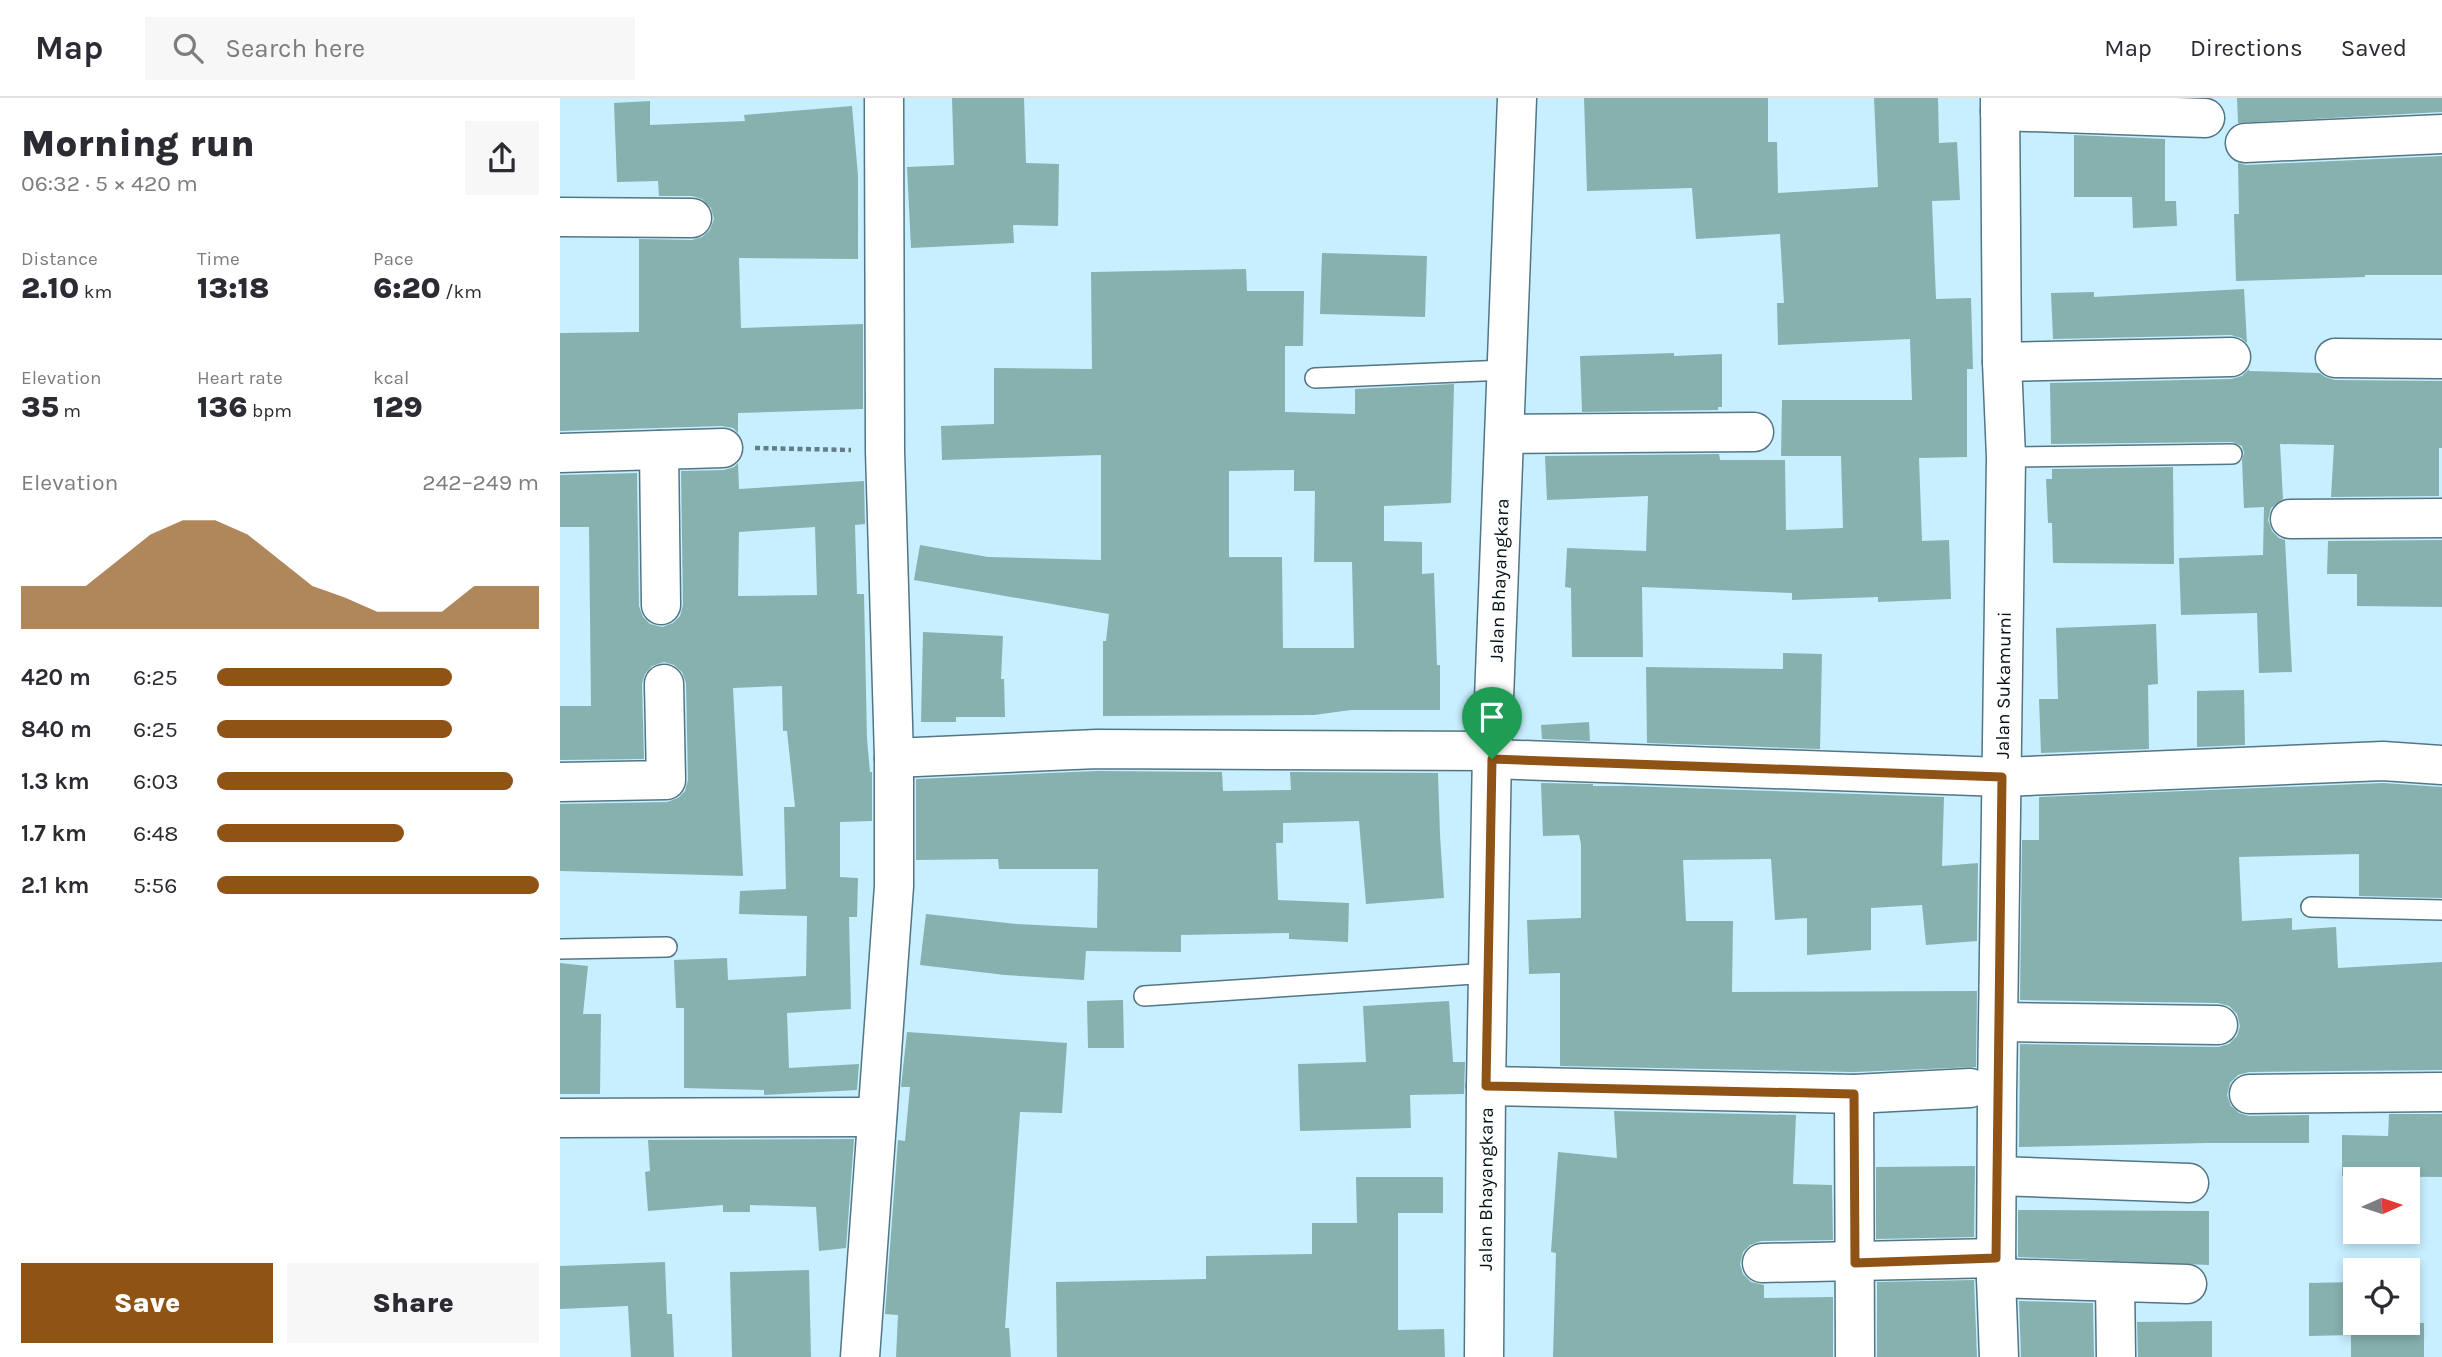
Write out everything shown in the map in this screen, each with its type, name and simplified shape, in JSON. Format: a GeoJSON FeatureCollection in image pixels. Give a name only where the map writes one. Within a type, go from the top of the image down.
{"type":"FeatureCollection","features":[{"type":"Feature","properties":{"kind":"street"},"geometry":{"type":"LineString","coordinates":[[860,1357],[894,886],[894,758],[885,451],[884,98]]}},
{"type":"Feature","properties":{"kind":"street","name":"Jalan Bhayangkara"},"geometry":{"type":"LineString","coordinates":[[1484,1357],[1492,755],[1517,98]]}},
{"type":"Feature","properties":{"kind":"street"},"geometry":{"type":"LineString","coordinates":[[2000,104],[2205,118]]}},
{"type":"Feature","properties":{"kind":"street","name":"Jalan Sukamurni"},"geometry":{"type":"LineString","coordinates":[[1999,1357],[1996,1268],[2006,457],[2002,362],[2000,104]]}},
{"type":"Feature","properties":{"kind":"street"},"geometry":{"type":"LineString","coordinates":[[2245,143],[2442,134]]}},
{"type":"Feature","properties":{"kind":"street"},"geometry":{"type":"LineString","coordinates":[[560,217],[692,218]]}},
{"type":"Feature","properties":{"kind":"street"},"geometry":{"type":"LineString","coordinates":[[2002,362],[2231,357]]}},
{"type":"Feature","properties":{"kind":"street"},"geometry":{"type":"LineString","coordinates":[[2335,358],[2442,359]]}},
{"type":"Feature","properties":{"kind":"street"},"geometry":{"type":"LineString","coordinates":[[1505,434],[1755,432]]}},
{"type":"Feature","properties":{"kind":"street"},"geometry":{"type":"LineString","coordinates":[[560,453],[723,448]]}},
{"type":"Feature","properties":{"kind":"street"},"geometry":{"type":"LineString","coordinates":[[659,450],[661,605]]}},
{"type":"Feature","properties":{"kind":"street"},"geometry":{"type":"LineString","coordinates":[[2290,519],[2442,518]]}},
{"type":"Feature","properties":{"kind":"street"},"geometry":{"type":"LineString","coordinates":[[560,782],[666,780],[664,684]]}},
{"type":"Feature","properties":{"kind":"street"},"geometry":{"type":"LineString","coordinates":[[894,758],[1097,749],[1492,755],[2002,777],[2384,761],[2442,765]]}},
{"type":"Feature","properties":{"kind":"street"},"geometry":{"type":"LineString","coordinates":[[1999,1022],[2218,1025]]}},
{"type":"Feature","properties":{"kind":"street"},"geometry":{"type":"LineString","coordinates":[[1486,1086],[1854,1094],[1970,1088]]}},
{"type":"Feature","properties":{"kind":"street"},"geometry":{"type":"LineString","coordinates":[[2249,1094],[2442,1093]]}},
{"type":"Feature","properties":{"kind":"street"},"geometry":{"type":"LineString","coordinates":[[1854,1094],[1855,1357]]}},
{"type":"Feature","properties":{"kind":"street"},"geometry":{"type":"LineString","coordinates":[[560,1118],[877,1117]]}},
{"type":"Feature","properties":{"kind":"street"},"geometry":{"type":"LineString","coordinates":[[1997,1176],[2189,1183]]}},
{"type":"Feature","properties":{"kind":"street"},"geometry":{"type":"LineString","coordinates":[[1762,1263],[1996,1268],[2115,1282],[2186,1284]]}},
{"type":"Feature","properties":{"kind":"street"},"geometry":{"type":"LineString","coordinates":[[2115,1282],[2116,1357]]}},
{"type":"Feature","properties":{"kind":"lane"},"geometry":{"type":"LineString","coordinates":[[1315,378],[1506,370]]}},
{"type":"Feature","properties":{"kind":"lane"},"geometry":{"type":"LineString","coordinates":[[2006,457],[2232,454]]}},
{"type":"Feature","properties":{"kind":"lane"},"geometry":{"type":"LineString","coordinates":[[2311,907],[2442,910]]}},
{"type":"Feature","properties":{"kind":"lane"},"geometry":{"type":"LineString","coordinates":[[560,949],[667,947]]}},
{"type":"Feature","properties":{"kind":"lane"},"geometry":{"type":"LineString","coordinates":[[1144,996],[1489,973]]}},
{"type":"Feature","properties":{"kind":"path"},"geometry":{"type":"LineString","coordinates":[[723,448],[885,451]]}},
{"type":"Feature","properties":{"kind":"building"},"geometry":{"type":"Polygon","coordinates":[[[952,98],[1024,98],[1026,163],[1059,164],[1058,226],[1013,225],[1014,243],[911,248],[907,167],[954,165],[952,98]]]}},
{"type":"Feature","properties":{"kind":"building"},"geometry":{"type":"Polygon","coordinates":[[[1584,98],[1768,98],[1768,142],[1777,142],[1778,193],[1878,187],[1874,98],[1938,98],[1939,143],[1957,142],[1960,200],[1932,201],[1936,299],[1971,298],[1973,369],[1967,369],[1967,457],[1919,458],[1922,541],[1949,540],[1951,599],[1878,602],[1878,597],[1792,600],[1792,593],[1642,587],[1643,657],[1572,657],[1571,588],[1565,587],[1567,548],[1646,551],[1648,496],[1547,500],[1545,456],[1719,454],[1720,460],[1785,460],[1786,530],[1843,528],[1841,456],[1781,456],[1782,400],[1912,400],[1910,339],[1778,345],[1777,303],[1784,303],[1780,234],[1696,239],[1692,188],[1587,191],[1584,98]]]}},
{"type":"Feature","properties":{"kind":"building"},"geometry":{"type":"Polygon","coordinates":[[[2237,98],[2442,98],[2442,112],[2238,123],[2237,98]]]}},
{"type":"Feature","properties":{"kind":"building"},"geometry":{"type":"Polygon","coordinates":[[[650,101],[650,125],[745,121],[744,115],[852,106],[858,176],[858,259],[739,258],[741,328],[863,324],[863,409],[738,413],[738,433],[733,428],[722,426],[560,431],[560,333],[639,332],[639,239],[692,240],[702,237],[710,230],[714,219],[711,208],[702,199],[692,196],[659,196],[658,181],[617,182],[614,103],[650,101]]]}},
{"type":"Feature","properties":{"kind":"building"},"geometry":{"type":"Polygon","coordinates":[[[2074,135],[2165,139],[2165,201],[2176,201],[2177,226],[2133,228],[2132,197],[2074,197],[2074,135]]]}},
{"type":"Feature","properties":{"kind":"building"},"geometry":{"type":"Polygon","coordinates":[[[2442,156],[2442,275],[2365,275],[2236,281],[2234,214],[2239,214],[2238,163],[2246,165],[2442,156]]]}},
{"type":"Feature","properties":{"kind":"building"},"geometry":{"type":"Polygon","coordinates":[[[1322,253],[1427,256],[1425,317],[1320,314],[1322,253]]]}},
{"type":"Feature","properties":{"kind":"building"},"geometry":{"type":"Polygon","coordinates":[[[1246,269],[1247,291],[1304,291],[1303,346],[1285,346],[1285,412],[1355,414],[1355,389],[1454,384],[1451,503],[1384,506],[1384,541],[1422,542],[1422,574],[1434,573],[1440,710],[1351,710],[1314,715],[1103,716],[1103,641],[1106,641],[1109,614],[914,580],[920,545],[988,557],[1101,560],[1101,455],[942,460],[941,426],[994,424],[994,368],[1092,369],[1091,272],[1246,269]],[[1294,470],[1229,471],[1229,557],[1282,557],[1283,648],[1354,648],[1352,562],[1314,562],[1315,491],[1294,491],[1294,470]]]}},
{"type":"Feature","properties":{"kind":"building"},"geometry":{"type":"Polygon","coordinates":[[[2244,289],[2247,343],[2231,335],[2053,339],[2051,293],[2094,292],[2094,297],[2244,289]]]}},
{"type":"Feature","properties":{"kind":"building"},"geometry":{"type":"Polygon","coordinates":[[[1674,353],[1674,356],[1722,354],[1722,407],[1718,407],[1718,410],[1582,412],[1580,356],[1674,353]]]}},
{"type":"Feature","properties":{"kind":"building"},"geometry":{"type":"Polygon","coordinates":[[[2249,369],[2320,373],[2335,380],[2442,381],[2439,496],[2331,497],[2334,445],[2280,444],[2283,499],[2271,508],[2268,520],[2272,531],[2285,540],[2292,672],[2259,673],[2257,613],[2181,615],[2179,558],[2263,555],[2264,507],[2244,508],[2242,446],[2232,442],[2051,444],[2050,383],[2231,379],[2242,376],[2249,369]]]}},
{"type":"Feature","properties":{"kind":"building"},"geometry":{"type":"Polygon","coordinates":[[[738,463],[739,489],[864,481],[865,524],[855,525],[857,594],[864,594],[867,739],[872,772],[872,821],[840,822],[840,877],[858,878],[857,917],[849,917],[851,1009],[787,1013],[789,1068],[859,1064],[857,1090],[764,1095],[764,1090],[684,1088],[684,1008],[676,1008],[674,960],[727,958],[728,980],[806,976],[807,916],[739,914],[740,891],[786,889],[784,807],[795,807],[787,731],[783,731],[782,686],[733,688],[743,876],[560,871],[560,804],[667,802],[678,798],[685,791],[688,780],[686,683],[682,672],[674,665],[664,662],[652,666],[645,674],[642,684],[644,759],[560,760],[560,706],[591,706],[589,527],[560,527],[560,475],[637,473],[639,606],[643,617],[650,624],[662,627],[673,623],[680,616],[683,605],[681,471],[724,470],[738,463]],[[815,527],[739,532],[738,596],[817,595],[815,527]]]}},
{"type":"Feature","properties":{"kind":"building"},"geometry":{"type":"Polygon","coordinates":[[[2173,467],[2174,564],[2053,563],[2052,523],[2048,523],[2046,479],[2052,479],[2052,469],[2173,467]]]}},
{"type":"Feature","properties":{"kind":"building"},"geometry":{"type":"Polygon","coordinates":[[[2442,540],[2442,607],[2357,606],[2357,574],[2327,574],[2328,541],[2442,540]]]}},
{"type":"Feature","properties":{"kind":"building"},"geometry":{"type":"Polygon","coordinates":[[[2156,624],[2158,684],[2148,685],[2149,749],[2041,753],[2039,699],[2058,699],[2056,628],[2156,624]]]}},
{"type":"Feature","properties":{"kind":"building"},"geometry":{"type":"Polygon","coordinates":[[[923,632],[1003,636],[1001,679],[1004,679],[1005,717],[956,717],[956,722],[921,722],[923,632]]]}},
{"type":"Feature","properties":{"kind":"building"},"geometry":{"type":"Polygon","coordinates":[[[1783,653],[1822,654],[1820,749],[1647,743],[1646,667],[1783,669],[1783,653]]]}},
{"type":"Feature","properties":{"kind":"building"},"geometry":{"type":"Polygon","coordinates":[[[2244,690],[2245,745],[2197,747],[2197,691],[2244,690]]]}},
{"type":"Feature","properties":{"kind":"building"},"geometry":{"type":"Polygon","coordinates":[[[1589,722],[1590,741],[1542,739],[1541,725],[1589,722]]]}},
{"type":"Feature","properties":{"kind":"building"},"geometry":{"type":"Polygon","coordinates":[[[1097,771],[1222,772],[1223,791],[1291,790],[1290,772],[1438,773],[1444,898],[1366,904],[1359,821],[1283,823],[1283,843],[1276,843],[1278,900],[1349,903],[1348,942],[1289,939],[1289,933],[1181,935],[1181,952],[1086,951],[1084,980],[1005,975],[920,965],[926,914],[1016,924],[1097,928],[1098,869],[999,869],[998,859],[916,860],[916,779],[1097,771]]]}},
{"type":"Feature","properties":{"kind":"building"},"geometry":{"type":"Polygon","coordinates":[[[1541,783],[1944,797],[1942,866],[1978,863],[1977,941],[1926,945],[1922,905],[1871,908],[1871,950],[1807,955],[1807,918],[1775,920],[1771,859],[1683,860],[1686,921],[1733,921],[1732,992],[1977,991],[1976,1067],[1854,1072],[1560,1066],[1560,973],[1529,974],[1527,920],[1581,918],[1581,844],[1579,835],[1543,836],[1541,783]]]}},
{"type":"Feature","properties":{"kind":"building"},"geometry":{"type":"Polygon","coordinates":[[[2383,783],[2442,787],[2442,898],[2359,896],[2359,854],[2239,857],[2242,921],[2292,918],[2292,930],[2336,927],[2338,968],[2442,962],[2442,1070],[2249,1072],[2238,1075],[2230,1083],[2227,1095],[2231,1106],[2239,1113],[2249,1116],[2309,1115],[2309,1143],[2019,1147],[2020,1044],[2218,1047],[2229,1044],[2237,1036],[2240,1026],[2237,1014],[2229,1006],[2218,1003],[2020,1000],[2022,840],[2039,840],[2039,797],[2383,783]]]}},
{"type":"Feature","properties":{"kind":"building"},"geometry":{"type":"Polygon","coordinates":[[[560,963],[588,966],[583,1014],[601,1014],[600,1094],[560,1094],[560,963]]]}},
{"type":"Feature","properties":{"kind":"building"},"geometry":{"type":"Polygon","coordinates":[[[1123,1000],[1124,1048],[1088,1048],[1087,1001],[1123,1000]]]}},
{"type":"Feature","properties":{"kind":"building"},"geometry":{"type":"Polygon","coordinates":[[[1449,1001],[1453,1062],[1465,1062],[1464,1094],[1410,1095],[1411,1128],[1300,1131],[1298,1064],[1366,1062],[1363,1006],[1449,1001]]]}},
{"type":"Feature","properties":{"kind":"building"},"geometry":{"type":"Polygon","coordinates":[[[907,1032],[1067,1043],[1062,1113],[1020,1112],[1005,1328],[1009,1328],[1011,1357],[896,1357],[898,1315],[885,1314],[898,1140],[905,1141],[910,1087],[901,1087],[907,1032]]]}},
{"type":"Feature","properties":{"kind":"building"},"geometry":{"type":"Polygon","coordinates":[[[1614,1111],[1796,1115],[1793,1184],[1832,1185],[1833,1240],[1761,1241],[1750,1245],[1743,1252],[1740,1264],[1743,1274],[1751,1282],[1764,1285],[1764,1298],[1833,1297],[1833,1357],[1553,1357],[1556,1253],[1551,1252],[1558,1152],[1617,1158],[1614,1111]]]}},
{"type":"Feature","properties":{"kind":"building"},"geometry":{"type":"Polygon","coordinates":[[[2389,1114],[2442,1114],[2442,1177],[2420,1177],[2420,1167],[2343,1167],[2342,1176],[2342,1135],[2388,1136],[2389,1114]]]}},
{"type":"Feature","properties":{"kind":"building"},"geometry":{"type":"Polygon","coordinates":[[[854,1139],[846,1248],[819,1251],[816,1207],[750,1205],[750,1212],[723,1212],[723,1205],[648,1211],[645,1172],[650,1171],[648,1140],[854,1139]]]}},
{"type":"Feature","properties":{"kind":"building"},"geometry":{"type":"Polygon","coordinates":[[[1975,1166],[1974,1237],[1876,1239],[1876,1167],[1975,1166]]]}},
{"type":"Feature","properties":{"kind":"building"},"geometry":{"type":"Polygon","coordinates":[[[1356,1177],[1443,1177],[1443,1213],[1398,1213],[1398,1330],[1444,1329],[1445,1357],[1057,1357],[1056,1282],[1206,1279],[1206,1256],[1312,1254],[1312,1223],[1357,1223],[1356,1177]]]}},
{"type":"Feature","properties":{"kind":"building"},"geometry":{"type":"Polygon","coordinates":[[[2018,1210],[2209,1211],[2209,1265],[2018,1257],[2018,1210]]]}},
{"type":"Feature","properties":{"kind":"building"},"geometry":{"type":"Polygon","coordinates":[[[665,1262],[667,1314],[672,1314],[674,1357],[631,1357],[628,1306],[560,1309],[560,1266],[665,1262]]]}},
{"type":"Feature","properties":{"kind":"building"},"geometry":{"type":"Polygon","coordinates":[[[809,1270],[811,1357],[732,1357],[730,1272],[809,1270]]]}},
{"type":"Feature","properties":{"kind":"building"},"geometry":{"type":"Polygon","coordinates":[[[1974,1280],[1977,1357],[1877,1357],[1877,1282],[1974,1280]]]}},
{"type":"Feature","properties":{"kind":"building"},"geometry":{"type":"Polygon","coordinates":[[[2343,1282],[2343,1335],[2351,1335],[2309,1336],[2309,1283],[2343,1282]]]}},
{"type":"Feature","properties":{"kind":"building"},"geometry":{"type":"Polygon","coordinates":[[[2019,1301],[2093,1303],[2094,1357],[2021,1357],[2019,1301]]]}},
{"type":"Feature","properties":{"kind":"building"},"geometry":{"type":"Polygon","coordinates":[[[2212,1321],[2212,1357],[2138,1357],[2137,1322],[2212,1321]]]}},
{"type":"Feature","properties":{"kind":"building"},"geometry":{"type":"Polygon","coordinates":[[[2420,1323],[2424,1323],[2424,1357],[2351,1357],[2351,1335],[2420,1335],[2420,1323]]]}},
{"type":"Feature","properties":{"kind":"route"},"geometry":{"type":"LineString","coordinates":[[1492,759],[2002,777],[1996,1258],[1855,1263],[1854,1094],[1486,1086],[1492,759]]}}]}
